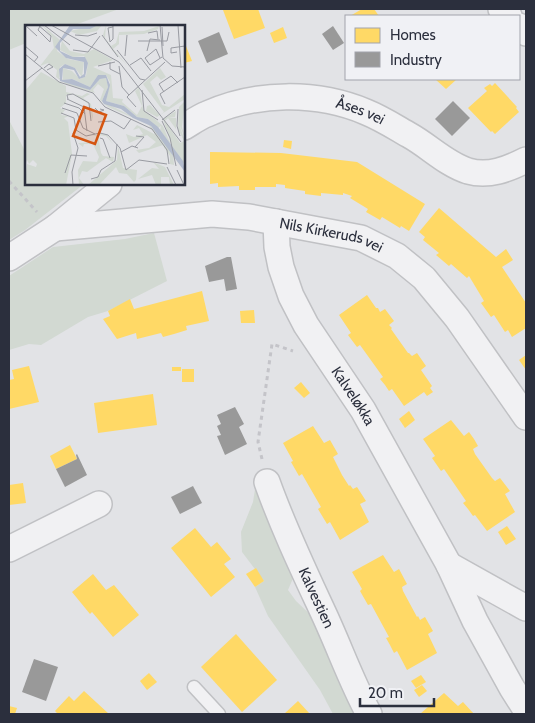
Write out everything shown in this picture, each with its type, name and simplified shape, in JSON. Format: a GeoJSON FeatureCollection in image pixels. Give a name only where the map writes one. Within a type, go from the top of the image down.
{"type":"FeatureCollection","features":[{"type":"Feature","properties":{"kind":"street","name":"Åses vei"},"geometry":{"type":"LineString","coordinates":[[185,126],[206,114],[245,101],[271,97],[329,100],[366,112],[468,171],[496,173],[526,160]]}},
{"type":"Feature","properties":{"kind":"street"},"geometry":{"type":"LineString","coordinates":[[9,258],[55,228],[108,185]]}},
{"type":"Feature","properties":{"kind":"street","name":"Nils Kirkeruds vei"},"geometry":{"type":"LineString","coordinates":[[55,228],[212,214],[248,217],[360,238],[397,256],[424,278],[457,318],[526,417]]}},
{"type":"Feature","properties":{"kind":"street","name":"Kalveløkka"},"geometry":{"type":"LineString","coordinates":[[276,222],[277,247],[291,296],[306,325],[363,410],[450,565],[475,621],[526,710]]}},
{"type":"Feature","properties":{"kind":"street","name":"Kalvestien"},"geometry":{"type":"LineString","coordinates":[[267,482],[302,569],[369,714]]}},
{"type":"Feature","properties":{"kind":"street"},"geometry":{"type":"LineString","coordinates":[[9,549],[100,504]]}},
{"type":"Feature","properties":{"kind":"street"},"geometry":{"type":"LineString","coordinates":[[450,565],[526,608]]}},
{"type":"Feature","properties":{"kind":"lane"},"geometry":{"type":"LineString","coordinates":[[194,687],[219,714]]}},
{"type":"Feature","properties":{"kind":"path"},"geometry":{"type":"LineString","coordinates":[[9,181],[28,204],[55,228]]}},
{"type":"Feature","properties":{"kind":"path"},"geometry":{"type":"LineString","coordinates":[[267,482],[258,442],[272,344]]}},
{"type":"Feature","properties":{"kind":"shaded area"},"geometry":{"type":"Polygon","coordinates":[[[9,9],[119,9],[75,25],[25,25],[25,43],[9,50],[9,9]]]}},
{"type":"Feature","properties":{"kind":"shaded area"},"geometry":{"type":"Polygon","coordinates":[[[9,120],[25,151],[25,185],[83,185],[25,230],[9,240],[9,120]]]}},
{"type":"Feature","properties":{"kind":"shaded area"},"geometry":{"type":"Polygon","coordinates":[[[154,233],[167,281],[108,311],[88,317],[41,345],[29,344],[9,350],[9,276],[53,247],[125,239],[154,233]]]}},
{"type":"Feature","properties":{"kind":"shaded area"},"geometry":{"type":"Polygon","coordinates":[[[256,483],[294,576],[288,590],[296,601],[315,619],[363,714],[333,714],[320,690],[268,616],[255,587],[264,581],[242,552],[241,532],[253,502],[256,483]]]}},
{"type":"Feature","properties":{"kind":"building: Homes"},"geometry":{"type":"Polygon","coordinates":[[[258,9],[265,28],[234,39],[223,10],[258,9]]]}},
{"type":"Feature","properties":{"kind":"building: Homes"},"geometry":{"type":"Polygon","coordinates":[[[362,9],[374,9],[378,15],[352,15],[362,9]]]}},
{"type":"Feature","properties":{"kind":"building: Homes"},"geometry":{"type":"Polygon","coordinates":[[[283,27],[287,38],[274,43],[270,33],[283,27]]]}},
{"type":"Feature","properties":{"kind":"building: Homes"},"geometry":{"type":"Polygon","coordinates":[[[185,44],[192,61],[185,63],[185,44]]]}},
{"type":"Feature","properties":{"kind":"building: Homes"},"geometry":{"type":"Polygon","coordinates":[[[436,80],[456,80],[446,89],[436,80]]]}},
{"type":"Feature","properties":{"kind":"building: Homes"},"geometry":{"type":"Polygon","coordinates":[[[495,83],[517,107],[519,112],[495,134],[468,108],[487,91],[484,88],[495,83]]]}},
{"type":"Feature","properties":{"kind":"building: Homes"},"geometry":{"type":"Polygon","coordinates":[[[284,140],[292,141],[291,149],[283,147],[284,140]]]}},
{"type":"Feature","properties":{"kind":"building: Homes"},"geometry":{"type":"Polygon","coordinates":[[[210,152],[281,153],[357,162],[425,204],[409,231],[382,217],[380,220],[366,212],[368,209],[350,198],[352,196],[343,193],[343,195],[321,193],[321,196],[305,194],[305,191],[285,188],[285,185],[276,184],[276,187],[255,187],[255,190],[239,190],[239,186],[218,187],[218,183],[210,184],[210,152]]]}},
{"type":"Feature","properties":{"kind":"building: Homes"},"geometry":{"type":"Polygon","coordinates":[[[439,208],[496,257],[506,249],[513,260],[502,267],[526,303],[526,328],[512,337],[508,330],[505,332],[494,315],[491,317],[481,303],[484,301],[469,276],[467,278],[451,264],[449,266],[436,255],[439,253],[423,240],[425,237],[419,232],[439,208]]]}},
{"type":"Feature","properties":{"kind":"building: Homes"},"geometry":{"type":"Polygon","coordinates":[[[202,291],[209,321],[186,326],[187,330],[174,334],[163,337],[161,333],[137,339],[136,333],[117,339],[103,319],[110,316],[108,311],[130,299],[134,309],[202,291]]]}},
{"type":"Feature","properties":{"kind":"building: Homes"},"geometry":{"type":"Polygon","coordinates":[[[367,295],[380,312],[385,309],[394,321],[389,325],[408,353],[412,356],[417,353],[426,366],[421,370],[432,386],[430,388],[433,392],[427,396],[424,392],[404,406],[392,389],[389,391],[380,379],[383,377],[360,345],[357,347],[348,335],[351,333],[339,315],[367,295]]]}},
{"type":"Feature","properties":{"kind":"building: Homes"},"geometry":{"type":"Polygon","coordinates":[[[254,310],[255,323],[241,323],[240,311],[254,310]]]}},
{"type":"Feature","properties":{"kind":"building: Homes"},"geometry":{"type":"Polygon","coordinates":[[[526,355],[526,370],[519,360],[526,355]]]}},
{"type":"Feature","properties":{"kind":"building: Homes"},"geometry":{"type":"Polygon","coordinates":[[[29,366],[39,402],[9,409],[9,380],[14,379],[12,370],[29,366]]]}},
{"type":"Feature","properties":{"kind":"building: Homes"},"geometry":{"type":"Polygon","coordinates":[[[172,367],[181,367],[181,371],[172,371],[172,367]]]}},
{"type":"Feature","properties":{"kind":"building: Homes"},"geometry":{"type":"Polygon","coordinates":[[[182,369],[194,369],[194,382],[182,382],[182,369]]]}},
{"type":"Feature","properties":{"kind":"building: Homes"},"geometry":{"type":"Polygon","coordinates":[[[301,382],[310,393],[304,398],[294,388],[301,382]]]}},
{"type":"Feature","properties":{"kind":"building: Homes"},"geometry":{"type":"Polygon","coordinates":[[[153,394],[157,425],[98,433],[94,403],[153,394]]]}},
{"type":"Feature","properties":{"kind":"building: Homes"},"geometry":{"type":"Polygon","coordinates":[[[409,411],[415,420],[405,428],[399,419],[409,411]]]}},
{"type":"Feature","properties":{"kind":"building: Homes"},"geometry":{"type":"Polygon","coordinates":[[[451,420],[464,436],[469,432],[478,446],[473,449],[475,454],[492,478],[495,481],[500,478],[510,491],[505,494],[515,512],[487,531],[463,503],[466,501],[444,469],[441,471],[432,458],[435,456],[423,439],[451,420]]]}},
{"type":"Feature","properties":{"kind":"building: Homes"},"geometry":{"type":"Polygon","coordinates":[[[313,426],[324,443],[330,440],[338,454],[333,457],[342,475],[349,486],[353,489],[357,487],[366,501],[360,504],[369,522],[340,540],[330,522],[327,524],[318,509],[321,507],[302,474],[299,476],[283,443],[313,426]]]}},
{"type":"Feature","properties":{"kind":"building: Homes"},"geometry":{"type":"Polygon","coordinates":[[[70,445],[77,459],[56,469],[50,456],[70,445]]]}},
{"type":"Feature","properties":{"kind":"building: Homes"},"geometry":{"type":"Polygon","coordinates":[[[23,483],[26,503],[9,505],[9,485],[23,483]]]}},
{"type":"Feature","properties":{"kind":"building: Homes"},"geometry":{"type":"Polygon","coordinates":[[[507,526],[516,539],[506,545],[498,532],[507,526]]]}},
{"type":"Feature","properties":{"kind":"building: Homes"},"geometry":{"type":"Polygon","coordinates":[[[195,528],[211,547],[217,542],[231,559],[224,564],[235,577],[211,597],[171,548],[195,528]]]}},
{"type":"Feature","properties":{"kind":"building: Homes"},"geometry":{"type":"Polygon","coordinates":[[[383,555],[394,572],[399,569],[407,584],[402,587],[403,591],[417,617],[420,620],[425,617],[433,631],[428,634],[437,653],[407,670],[397,651],[394,653],[386,638],[389,637],[371,604],[368,605],[360,591],[362,589],[352,572],[383,555]]]}},
{"type":"Feature","properties":{"kind":"building: Homes"},"geometry":{"type":"Polygon","coordinates":[[[256,568],[264,581],[255,587],[246,574],[256,568]]]}},
{"type":"Feature","properties":{"kind":"building: Homes"},"geometry":{"type":"Polygon","coordinates":[[[93,574],[106,590],[114,585],[139,615],[113,637],[92,612],[90,614],[72,592],[93,574]]]}},
{"type":"Feature","properties":{"kind":"building: Homes"},"geometry":{"type":"Polygon","coordinates":[[[236,634],[277,680],[242,712],[201,667],[236,634]]]}},
{"type":"Feature","properties":{"kind":"building: Homes"},"geometry":{"type":"Polygon","coordinates":[[[149,673],[157,682],[147,690],[140,681],[149,673]]]}},
{"type":"Feature","properties":{"kind":"building: Homes"},"geometry":{"type":"Polygon","coordinates":[[[421,675],[426,682],[416,688],[411,681],[421,675]]]}},
{"type":"Feature","properties":{"kind":"building: Homes"},"geometry":{"type":"Polygon","coordinates":[[[422,685],[427,691],[419,697],[414,690],[422,685]]]}},
{"type":"Feature","properties":{"kind":"building: Homes"},"geometry":{"type":"Polygon","coordinates":[[[84,691],[109,714],[58,714],[55,711],[69,696],[74,701],[84,691]]]}},
{"type":"Feature","properties":{"kind":"building: Homes"},"geometry":{"type":"Polygon","coordinates":[[[444,693],[458,706],[463,702],[474,714],[420,714],[444,693]]]}},
{"type":"Feature","properties":{"kind":"building: Homes"},"geometry":{"type":"Polygon","coordinates":[[[298,701],[310,714],[284,714],[298,701]]]}},
{"type":"Feature","properties":{"kind":"building: Homes"},"geometry":{"type":"Polygon","coordinates":[[[9,706],[17,708],[15,714],[9,714],[9,706]]]}},
{"type":"Feature","properties":{"kind":"building: Industry"},"geometry":{"type":"Polygon","coordinates":[[[333,26],[344,43],[333,50],[322,34],[333,26]]]}},
{"type":"Feature","properties":{"kind":"building: Industry"},"geometry":{"type":"Polygon","coordinates":[[[219,32],[228,54],[207,63],[198,41],[219,32]]]}},
{"type":"Feature","properties":{"kind":"building: Industry"},"geometry":{"type":"Polygon","coordinates":[[[453,101],[470,118],[452,136],[435,119],[453,101]]]}},
{"type":"Feature","properties":{"kind":"building: Industry"},"geometry":{"type":"Polygon","coordinates":[[[231,257],[237,289],[226,291],[224,279],[209,282],[205,266],[231,257]]]}},
{"type":"Feature","properties":{"kind":"building: Industry"},"geometry":{"type":"Polygon","coordinates":[[[235,407],[244,424],[239,427],[247,444],[225,455],[217,436],[221,435],[217,426],[221,424],[217,415],[235,407]]]}},
{"type":"Feature","properties":{"kind":"building: Industry"},"geometry":{"type":"Polygon","coordinates":[[[77,454],[87,475],[65,487],[56,469],[77,459],[77,454]]]}},
{"type":"Feature","properties":{"kind":"building: Industry"},"geometry":{"type":"Polygon","coordinates":[[[193,486],[202,503],[180,514],[171,497],[193,486]]]}},
{"type":"Feature","properties":{"kind":"building: Industry"},"geometry":{"type":"Polygon","coordinates":[[[34,659],[58,667],[46,701],[22,692],[34,659]]]}}]}
